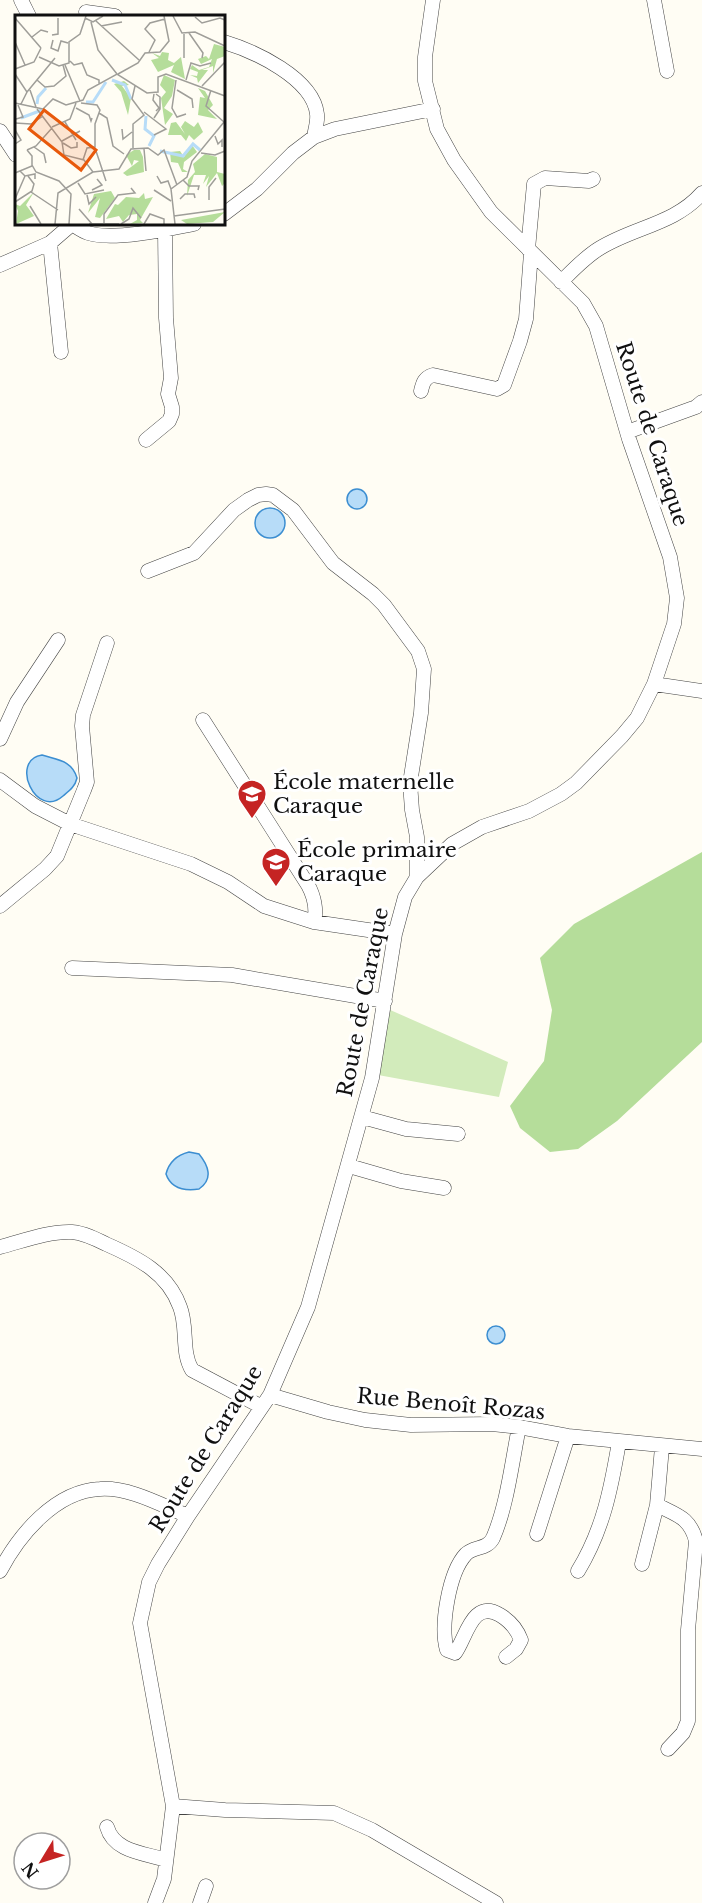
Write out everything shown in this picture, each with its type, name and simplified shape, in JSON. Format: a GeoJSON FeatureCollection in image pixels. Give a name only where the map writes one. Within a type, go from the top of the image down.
{"type":"FeatureCollection","features":[{"type":"Feature","properties":{"kind":"street"},"geometry":{"type":"LineString","coordinates":[[21,0],[29,15]]}},
{"type":"Feature","properties":{"kind":"street","name":"Route de Caraque"},"geometry":{"type":"LineString","coordinates":[[155,1903],[164,1879],[173,1806],[140,1623],[149,1582],[188,1516],[270,1395],[308,1307],[372,1078],[401,907],[417,878],[452,844],[482,827],[544,804],[576,783],[622,736],[637,718],[654,684],[674,624],[677,598],[669,557],[627,432],[596,326],[583,303],[529,251],[477,195],[437,129],[425,81],[425,57],[433,0]]}},
{"type":"Feature","properties":{"kind":"street"},"geometry":{"type":"LineString","coordinates":[[654,0],[667,71]]}},
{"type":"Feature","properties":{"kind":"street"},"geometry":{"type":"LineString","coordinates":[[86,12],[108,15]]}},
{"type":"Feature","properties":{"kind":"street"},"geometry":{"type":"LineString","coordinates":[[225,42],[261,57],[282,69],[303,86],[314,102],[317,115],[314,137]]}},
{"type":"Feature","properties":{"kind":"street"},"geometry":{"type":"LineString","coordinates":[[225,213],[314,137],[335,129],[433,109]]}},
{"type":"Feature","properties":{"kind":"street"},"geometry":{"type":"LineString","coordinates":[[0,131],[15,154]]}},
{"type":"Feature","properties":{"kind":"street"},"geometry":{"type":"LineString","coordinates":[[421,391],[423,382],[427,377],[433,375],[497,389],[504,385],[526,319],[534,184],[545,178],[590,181],[593,178]]}},
{"type":"Feature","properties":{"kind":"street"},"geometry":{"type":"LineString","coordinates":[[561,282],[600,247],[675,215],[692,205],[702,193]]}},
{"type":"Feature","properties":{"kind":"street"},"geometry":{"type":"LineString","coordinates":[[0,265],[50,243],[71,225]]}},
{"type":"Feature","properties":{"kind":"street"},"geometry":{"type":"LineString","coordinates":[[74,225],[86,233],[97,235],[165,230],[189,225]]}},
{"type":"Feature","properties":{"kind":"street"},"geometry":{"type":"LineString","coordinates":[[146,440],[169,421],[172,414],[168,394],[171,378],[165,318],[165,230]]}},
{"type":"Feature","properties":{"kind":"street"},"geometry":{"type":"LineString","coordinates":[[50,243],[60,352]]}},
{"type":"Feature","properties":{"kind":"street"},"geometry":{"type":"LineString","coordinates":[[627,432],[696,407],[702,402]]}},
{"type":"Feature","properties":{"kind":"street"},"geometry":{"type":"LineString","coordinates":[[148,571],[194,553],[234,510],[258,495],[273,495],[293,510],[341,571],[373,594],[384,605],[417,651],[424,669],[421,712],[410,783],[417,837],[417,878]]}},
{"type":"Feature","properties":{"kind":"street"},"geometry":{"type":"LineString","coordinates":[[0,739],[17,702],[58,640]]}},
{"type":"Feature","properties":{"kind":"street"},"geometry":{"type":"LineString","coordinates":[[0,906],[45,869],[57,856],[87,782],[83,715],[107,643]]}},
{"type":"Feature","properties":{"kind":"street"},"geometry":{"type":"LineString","coordinates":[[654,684],[702,691]]}},
{"type":"Feature","properties":{"kind":"street"},"geometry":{"type":"LineString","coordinates":[[203,720],[313,894],[316,916],[314,922]]}},
{"type":"Feature","properties":{"kind":"street"},"geometry":{"type":"LineString","coordinates":[[0,780],[35,806],[70,824],[191,864],[228,882],[264,906],[314,922],[395,934]]}},
{"type":"Feature","properties":{"kind":"street"},"geometry":{"type":"LineString","coordinates":[[72,968],[232,975],[385,1001]]}},
{"type":"Feature","properties":{"kind":"street"},"geometry":{"type":"LineString","coordinates":[[362,1117],[406,1129],[458,1134]]}},
{"type":"Feature","properties":{"kind":"street"},"geometry":{"type":"LineString","coordinates":[[349,1166],[401,1181],[444,1188]]}},
{"type":"Feature","properties":{"kind":"street"},"geometry":{"type":"LineString","coordinates":[[0,1247],[47,1235],[71,1232],[93,1238],[144,1262],[171,1288],[178,1302],[184,1320],[187,1360],[192,1370],[262,1407]]}},
{"type":"Feature","properties":{"kind":"street","name":"Rue Benoît Rozas"},"geometry":{"type":"LineString","coordinates":[[270,1395],[364,1420],[411,1425],[492,1424],[568,1436],[662,1447],[702,1449]]}},
{"type":"Feature","properties":{"kind":"street"},"geometry":{"type":"LineString","coordinates":[[506,1657],[516,1649],[521,1640],[518,1632],[508,1620],[496,1612],[480,1613],[474,1618],[455,1653],[447,1650],[444,1640],[444,1623],[445,1608],[459,1563],[470,1551],[483,1548],[492,1540],[506,1490],[519,1427]]}},
{"type":"Feature","properties":{"kind":"street"},"geometry":{"type":"LineString","coordinates":[[537,1533],[568,1436]]}},
{"type":"Feature","properties":{"kind":"street"},"geometry":{"type":"LineString","coordinates":[[578,1571],[587,1556],[609,1501],[619,1442]]}},
{"type":"Feature","properties":{"kind":"street"},"geometry":{"type":"LineString","coordinates":[[642,1564],[657,1505],[662,1447]]}},
{"type":"Feature","properties":{"kind":"street"},"geometry":{"type":"LineString","coordinates":[[0,1571],[22,1538],[44,1515],[61,1502],[88,1491],[101,1489],[126,1492],[188,1516]]}},
{"type":"Feature","properties":{"kind":"street"},"geometry":{"type":"LineString","coordinates":[[657,1505],[688,1522],[696,1541],[688,1630],[688,1721],[683,1733],[668,1749]]}},
{"type":"Feature","properties":{"kind":"street"},"geometry":{"type":"LineString","coordinates":[[173,1806],[334,1813],[372,1830],[496,1903]]}},
{"type":"Feature","properties":{"kind":"street"},"geometry":{"type":"LineString","coordinates":[[107,1827],[110,1836],[120,1846],[166,1860]]}},
{"type":"Feature","properties":{"kind":"street"},"geometry":{"type":"LineString","coordinates":[[200,1903],[206,1886]]}},
{"type":"Feature","properties":{"kind":"green space"},"geometry":{"type":"Polygon","coordinates":[[[702,852],[702,1042],[617,1121],[578,1149],[550,1152],[520,1128],[510,1106],[544,1061],[552,1010],[540,958],[574,924],[702,852]]]}},
{"type":"Feature","properties":{"kind":"green space"},"geometry":{"type":"Polygon","coordinates":[[[388,1009],[508,1062],[499,1097],[378,1075],[388,1009]]]}},
{"type":"Feature","properties":{"kind":"water"},"geometry":{"type":"Polygon","coordinates":[[[357,489],[364,492],[367,499],[364,506],[357,509],[350,506],[347,499],[350,492],[357,489]]]}},
{"type":"Feature","properties":{"kind":"water"},"geometry":{"type":"Polygon","coordinates":[[[270,508],[281,512],[285,523],[281,534],[270,538],[259,534],[255,523],[259,512],[270,508]]]}},
{"type":"Feature","properties":{"kind":"water"},"geometry":{"type":"Polygon","coordinates":[[[42,755],[68,764],[77,778],[70,790],[53,801],[44,800],[36,795],[27,776],[32,759],[42,755]]]}},
{"type":"Feature","properties":{"kind":"water"},"geometry":{"type":"Polygon","coordinates":[[[189,1152],[199,1154],[207,1167],[207,1181],[199,1189],[179,1188],[171,1183],[166,1174],[174,1160],[189,1152]]]}},
{"type":"Feature","properties":{"kind":"water"},"geometry":{"type":"Polygon","coordinates":[[[496,1326],[502,1329],[505,1335],[502,1341],[496,1344],[490,1341],[487,1335],[490,1329],[496,1326]]]}},
{"type":"Feature","properties":{"kind":"place","name":"École maternelle Caraque"},"geometry":{"type":"Point","coordinates":[252,820]}},
{"type":"Feature","properties":{"kind":"place","name":"École primaire Caraque"},"geometry":{"type":"Point","coordinates":[276,888]}}]}
